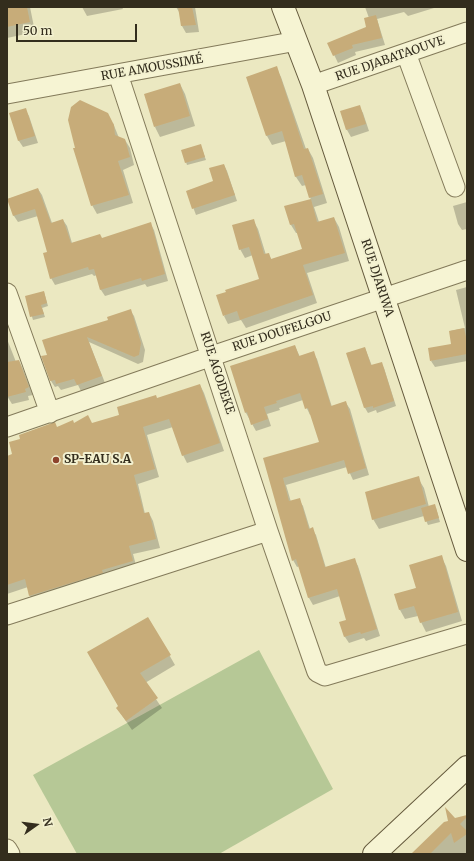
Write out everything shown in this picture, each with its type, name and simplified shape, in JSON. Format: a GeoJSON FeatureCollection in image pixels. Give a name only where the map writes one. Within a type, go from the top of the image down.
{"type":"FeatureCollection","features":[{"type":"Feature","properties":{"kind":"street","name":"RUE DJARIWA"},"geometry":{"type":"LineString","coordinates":[[283,7],[313,85],[467,550]]}},
{"type":"Feature","properties":{"kind":"street","name":"RUE DJABATAOUVE"},"geometry":{"type":"LineString","coordinates":[[313,85],[467,32]]}},
{"type":"Feature","properties":{"kind":"street","name":"RUE AMOUSSIMÉ"},"geometry":{"type":"LineString","coordinates":[[7,94],[296,41]]}},
{"type":"Feature","properties":{"kind":"street"},"geometry":{"type":"LineString","coordinates":[[406,53],[455,187]]}},
{"type":"Feature","properties":{"kind":"street","name":"RUE AGODEKE"},"geometry":{"type":"LineString","coordinates":[[118,74],[212,356],[268,531],[317,672],[325,676],[467,634]]}},
{"type":"Feature","properties":{"kind":"street","name":"RUE DOUFELGOU"},"geometry":{"type":"LineString","coordinates":[[7,427],[467,270]]}},
{"type":"Feature","properties":{"kind":"street"},"geometry":{"type":"LineString","coordinates":[[7,293],[50,413]]}},
{"type":"Feature","properties":{"kind":"street"},"geometry":{"type":"LineString","coordinates":[[7,615],[268,531]]}},
{"type":"Feature","properties":{"kind":"street"},"geometry":{"type":"LineString","coordinates":[[374,854],[467,767]]}},
{"type":"Feature","properties":{"kind":"street"},"geometry":{"type":"LineString","coordinates":[[7,849],[10,854]]}},
{"type":"Feature","properties":{"kind":"green space"},"geometry":{"type":"Polygon","coordinates":[[[259,650],[333,789],[219,854],[77,854],[33,775],[259,650]]]}},
{"type":"Feature","properties":{"kind":"building"},"geometry":{"type":"Polygon","coordinates":[[[7,7],[27,7],[30,22],[7,27],[7,7]]]}},
{"type":"Feature","properties":{"kind":"building"},"geometry":{"type":"Polygon","coordinates":[[[178,7],[192,7],[196,25],[181,26],[178,7]]]}},
{"type":"Feature","properties":{"kind":"building"},"geometry":{"type":"Polygon","coordinates":[[[376,15],[382,38],[352,45],[353,48],[333,56],[327,43],[366,27],[364,18],[376,15]]]}},
{"type":"Feature","properties":{"kind":"building"},"geometry":{"type":"Polygon","coordinates":[[[277,66],[304,149],[308,148],[323,194],[309,198],[302,175],[295,177],[282,131],[266,136],[246,77],[277,66]]]}},
{"type":"Feature","properties":{"kind":"building"},"geometry":{"type":"Polygon","coordinates":[[[180,83],[190,116],[154,127],[144,94],[180,83]]]}},
{"type":"Feature","properties":{"kind":"building"},"geometry":{"type":"Polygon","coordinates":[[[80,100],[108,113],[114,125],[115,135],[125,139],[130,157],[118,161],[129,195],[91,206],[73,148],[75,148],[68,120],[71,107],[80,100]]]}},
{"type":"Feature","properties":{"kind":"building"},"geometry":{"type":"Polygon","coordinates":[[[360,105],[366,124],[346,130],[340,111],[360,105]]]}},
{"type":"Feature","properties":{"kind":"building"},"geometry":{"type":"Polygon","coordinates":[[[26,108],[35,136],[18,141],[9,113],[26,108]]]}},
{"type":"Feature","properties":{"kind":"building"},"geometry":{"type":"Polygon","coordinates":[[[201,144],[205,157],[185,163],[181,150],[201,144]]]}},
{"type":"Feature","properties":{"kind":"building"},"geometry":{"type":"Polygon","coordinates":[[[224,164],[235,195],[192,209],[186,191],[213,181],[209,168],[224,164]]]}},
{"type":"Feature","properties":{"kind":"building"},"geometry":{"type":"Polygon","coordinates":[[[38,188],[51,223],[63,219],[71,243],[100,234],[102,238],[151,222],[165,274],[142,281],[141,278],[100,290],[94,269],[89,270],[88,267],[50,279],[43,253],[47,252],[35,209],[13,216],[7,199],[38,188]]]}},
{"type":"Feature","properties":{"kind":"building"},"geometry":{"type":"Polygon","coordinates":[[[311,199],[317,222],[334,217],[345,253],[303,265],[313,295],[240,320],[237,311],[223,316],[216,295],[226,292],[225,290],[259,279],[249,247],[239,250],[232,225],[254,219],[264,254],[269,253],[271,259],[302,249],[294,224],[290,225],[284,206],[311,199]]]}},
{"type":"Feature","properties":{"kind":"building"},"geometry":{"type":"Polygon","coordinates":[[[44,291],[47,303],[41,305],[44,314],[30,317],[25,296],[44,291]]]}},
{"type":"Feature","properties":{"kind":"building"},"geometry":{"type":"Polygon","coordinates":[[[131,309],[141,343],[139,355],[134,357],[87,337],[102,376],[77,385],[74,379],[56,384],[55,380],[50,381],[41,356],[47,355],[42,340],[108,320],[107,317],[131,309]]]}},
{"type":"Feature","properties":{"kind":"building"},"geometry":{"type":"Polygon","coordinates":[[[464,328],[467,341],[467,354],[430,361],[428,348],[451,344],[449,331],[464,328]]]}},
{"type":"Feature","properties":{"kind":"building"},"geometry":{"type":"Polygon","coordinates":[[[295,345],[299,356],[314,351],[331,406],[346,401],[366,468],[348,474],[344,460],[283,478],[289,501],[300,498],[309,529],[313,527],[325,567],[355,558],[377,629],[361,634],[360,632],[344,637],[339,622],[346,620],[337,589],[308,598],[296,559],[292,561],[263,458],[319,442],[308,408],[305,409],[300,393],[276,401],[277,403],[264,407],[268,419],[251,425],[247,412],[245,413],[230,366],[295,345]]]}},
{"type":"Feature","properties":{"kind":"building"},"geometry":{"type":"Polygon","coordinates":[[[365,347],[371,365],[382,362],[394,401],[373,408],[373,406],[364,408],[346,353],[365,347]]]}},
{"type":"Feature","properties":{"kind":"building"},"geometry":{"type":"Polygon","coordinates":[[[19,360],[29,387],[25,389],[26,392],[7,397],[7,362],[19,360]]]}},
{"type":"Feature","properties":{"kind":"building"},"geometry":{"type":"Polygon","coordinates":[[[200,384],[220,443],[182,456],[169,419],[143,427],[155,469],[134,475],[144,513],[149,512],[156,539],[129,546],[133,561],[102,570],[103,573],[29,596],[25,579],[7,585],[7,456],[12,454],[9,442],[20,439],[19,435],[55,422],[57,427],[73,420],[74,423],[88,415],[92,423],[119,415],[117,407],[156,395],[157,398],[200,384]]]}},
{"type":"Feature","properties":{"kind":"building"},"geometry":{"type":"Polygon","coordinates":[[[419,476],[426,504],[372,520],[365,492],[419,476]]]}},
{"type":"Feature","properties":{"kind":"building"},"geometry":{"type":"Polygon","coordinates":[[[435,504],[439,518],[425,522],[421,508],[435,504]]]}},
{"type":"Feature","properties":{"kind":"building"},"geometry":{"type":"Polygon","coordinates":[[[442,555],[458,612],[420,623],[414,606],[399,610],[394,594],[416,588],[409,565],[442,555]]]}},
{"type":"Feature","properties":{"kind":"building"},"geometry":{"type":"Polygon","coordinates":[[[148,617],[171,655],[140,673],[158,698],[126,721],[116,708],[118,706],[87,652],[148,617]]]}},
{"type":"Feature","properties":{"kind":"building"},"geometry":{"type":"Polygon","coordinates":[[[445,807],[455,818],[467,815],[467,817],[460,824],[467,831],[467,834],[454,843],[451,833],[430,854],[411,854],[444,822],[448,821],[445,807]]]}},
{"type":"Feature","properties":{"kind":"place","name":"SP-EAU S.A"},"geometry":{"type":"Point","coordinates":[56,460]}}]}
